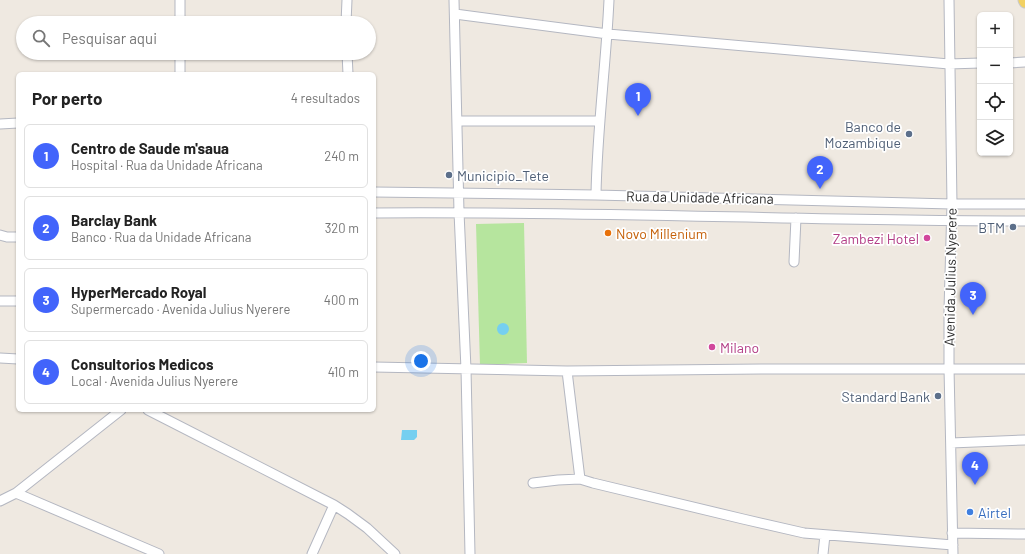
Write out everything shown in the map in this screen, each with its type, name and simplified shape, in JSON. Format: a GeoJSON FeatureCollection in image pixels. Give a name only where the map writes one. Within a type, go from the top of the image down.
{"type":"FeatureCollection","features":[{"type":"Feature","properties":{"kind":"street"},"geometry":{"type":"LineString","coordinates":[[180,0],[180,16]]}},
{"type":"Feature","properties":{"kind":"street"},"geometry":{"type":"LineString","coordinates":[[346,16],[347,0]]}},
{"type":"Feature","properties":{"kind":"street"},"geometry":{"type":"LineString","coordinates":[[454,0],[459,193],[466,369],[470,554]]}},
{"type":"Feature","properties":{"kind":"street"},"geometry":{"type":"LineString","coordinates":[[596,195],[596,168],[608,34],[609,0]]}},
{"type":"Feature","properties":{"kind":"street","name":"Avenida Julius Nyerere"},"geometry":{"type":"LineString","coordinates":[[948,0],[952,204],[949,368],[953,549]]}},
{"type":"Feature","properties":{"kind":"street"},"geometry":{"type":"LineString","coordinates":[[455,14],[608,34],[949,64],[977,64]]}},
{"type":"Feature","properties":{"kind":"street"},"geometry":{"type":"LineString","coordinates":[[180,60],[180,72]]}},
{"type":"Feature","properties":{"kind":"street"},"geometry":{"type":"LineString","coordinates":[[347,60],[348,72]]}},
{"type":"Feature","properties":{"kind":"street"},"geometry":{"type":"LineString","coordinates":[[1013,63],[1025,62]]}},
{"type":"Feature","properties":{"kind":"street"},"geometry":{"type":"LineString","coordinates":[[457,121],[600,121]]}},
{"type":"Feature","properties":{"kind":"street"},"geometry":{"type":"LineString","coordinates":[[0,124],[16,123]]}},
{"type":"Feature","properties":{"kind":"street","name":"Rua da Unidade Africana"},"geometry":{"type":"LineString","coordinates":[[376,192],[596,195],[952,204],[1025,204]]}},
{"type":"Feature","properties":{"kind":"street","name":"Rua da Unidade Africana"},"geometry":{"type":"LineString","coordinates":[[376,213],[460,212],[1025,221]]}},
{"type":"Feature","properties":{"kind":"street"},"geometry":{"type":"LineString","coordinates":[[794,262],[796,218]]}},
{"type":"Feature","properties":{"kind":"street"},"geometry":{"type":"LineString","coordinates":[[0,235],[16,237]]}},
{"type":"Feature","properties":{"kind":"street"},"geometry":{"type":"LineString","coordinates":[[0,301],[16,301]]}},
{"type":"Feature","properties":{"kind":"street"},"geometry":{"type":"LineString","coordinates":[[0,358],[16,359]]}},
{"type":"Feature","properties":{"kind":"street"},"geometry":{"type":"LineString","coordinates":[[376,367],[567,371],[761,368],[1025,369]]}},
{"type":"Feature","properties":{"kind":"street"},"geometry":{"type":"LineString","coordinates":[[567,371],[580,478]]}},
{"type":"Feature","properties":{"kind":"street"},"geometry":{"type":"LineString","coordinates":[[0,501],[16,493],[118,412]]}},
{"type":"Feature","properties":{"kind":"street"},"geometry":{"type":"LineString","coordinates":[[152,412],[334,505],[367,528],[395,554]]}},
{"type":"Feature","properties":{"kind":"street"},"geometry":{"type":"LineString","coordinates":[[951,443],[1025,440]]}},
{"type":"Feature","properties":{"kind":"street"},"geometry":{"type":"LineString","coordinates":[[533,483],[580,478],[593,483],[804,533],[953,549]]}},
{"type":"Feature","properties":{"kind":"street"},"geometry":{"type":"LineString","coordinates":[[16,493],[159,554]]}},
{"type":"Feature","properties":{"kind":"street"},"geometry":{"type":"LineString","coordinates":[[312,554],[334,505]]}},
{"type":"Feature","properties":{"kind":"street"},"geometry":{"type":"LineString","coordinates":[[952,533],[1025,534]]}},
{"type":"Feature","properties":{"kind":"street"},"geometry":{"type":"LineString","coordinates":[[823,554],[825,535]]}},
{"type":"Feature","properties":{"kind":"green space"},"geometry":{"type":"Polygon","coordinates":[[[524,223],[527,363],[480,365],[476,224],[524,223]]]}},
{"type":"Feature","properties":{"kind":"water"},"geometry":{"type":"Polygon","coordinates":[[[503,323],[507,325],[509,329],[507,333],[503,335],[499,333],[497,329],[499,325],[503,323]]]}},
{"type":"Feature","properties":{"kind":"water"},"geometry":{"type":"Polygon","coordinates":[[[402,430],[417,430],[417,437],[414,440],[401,440],[402,430]]]}},
{"type":"Feature","properties":{"kind":"place","name":"Centro de Saude m'saua"},"geometry":{"type":"Point","coordinates":[638,116]}},
{"type":"Feature","properties":{"kind":"place","name":"Banco de Mozambique"},"geometry":{"type":"Point","coordinates":[909,134]}},
{"type":"Feature","properties":{"kind":"place","name":"Municipio_Tete"},"geometry":{"type":"Point","coordinates":[449,175]}},
{"type":"Feature","properties":{"kind":"place","name":"Barclay Bank"},"geometry":{"type":"Point","coordinates":[820,189]}},
{"type":"Feature","properties":{"kind":"place","name":"BTM"},"geometry":{"type":"Point","coordinates":[1013,227]}},
{"type":"Feature","properties":{"kind":"place","name":"Novo Millenium"},"geometry":{"type":"Point","coordinates":[608,233]}},
{"type":"Feature","properties":{"kind":"place","name":"Zambezi Hotel"},"geometry":{"type":"Point","coordinates":[927,238]}},
{"type":"Feature","properties":{"kind":"place","name":"HyperMercado Royal"},"geometry":{"type":"Point","coordinates":[973,315]}},
{"type":"Feature","properties":{"kind":"place","name":"Milano"},"geometry":{"type":"Point","coordinates":[712,347]}},
{"type":"Feature","properties":{"kind":"place","name":"Standard Bank"},"geometry":{"type":"Point","coordinates":[938,396]}},
{"type":"Feature","properties":{"kind":"place","name":"Consultorios Medicos"},"geometry":{"type":"Point","coordinates":[975,485]}},
{"type":"Feature","properties":{"kind":"place","name":"Airtel"},"geometry":{"type":"Point","coordinates":[970,512]}}]}
